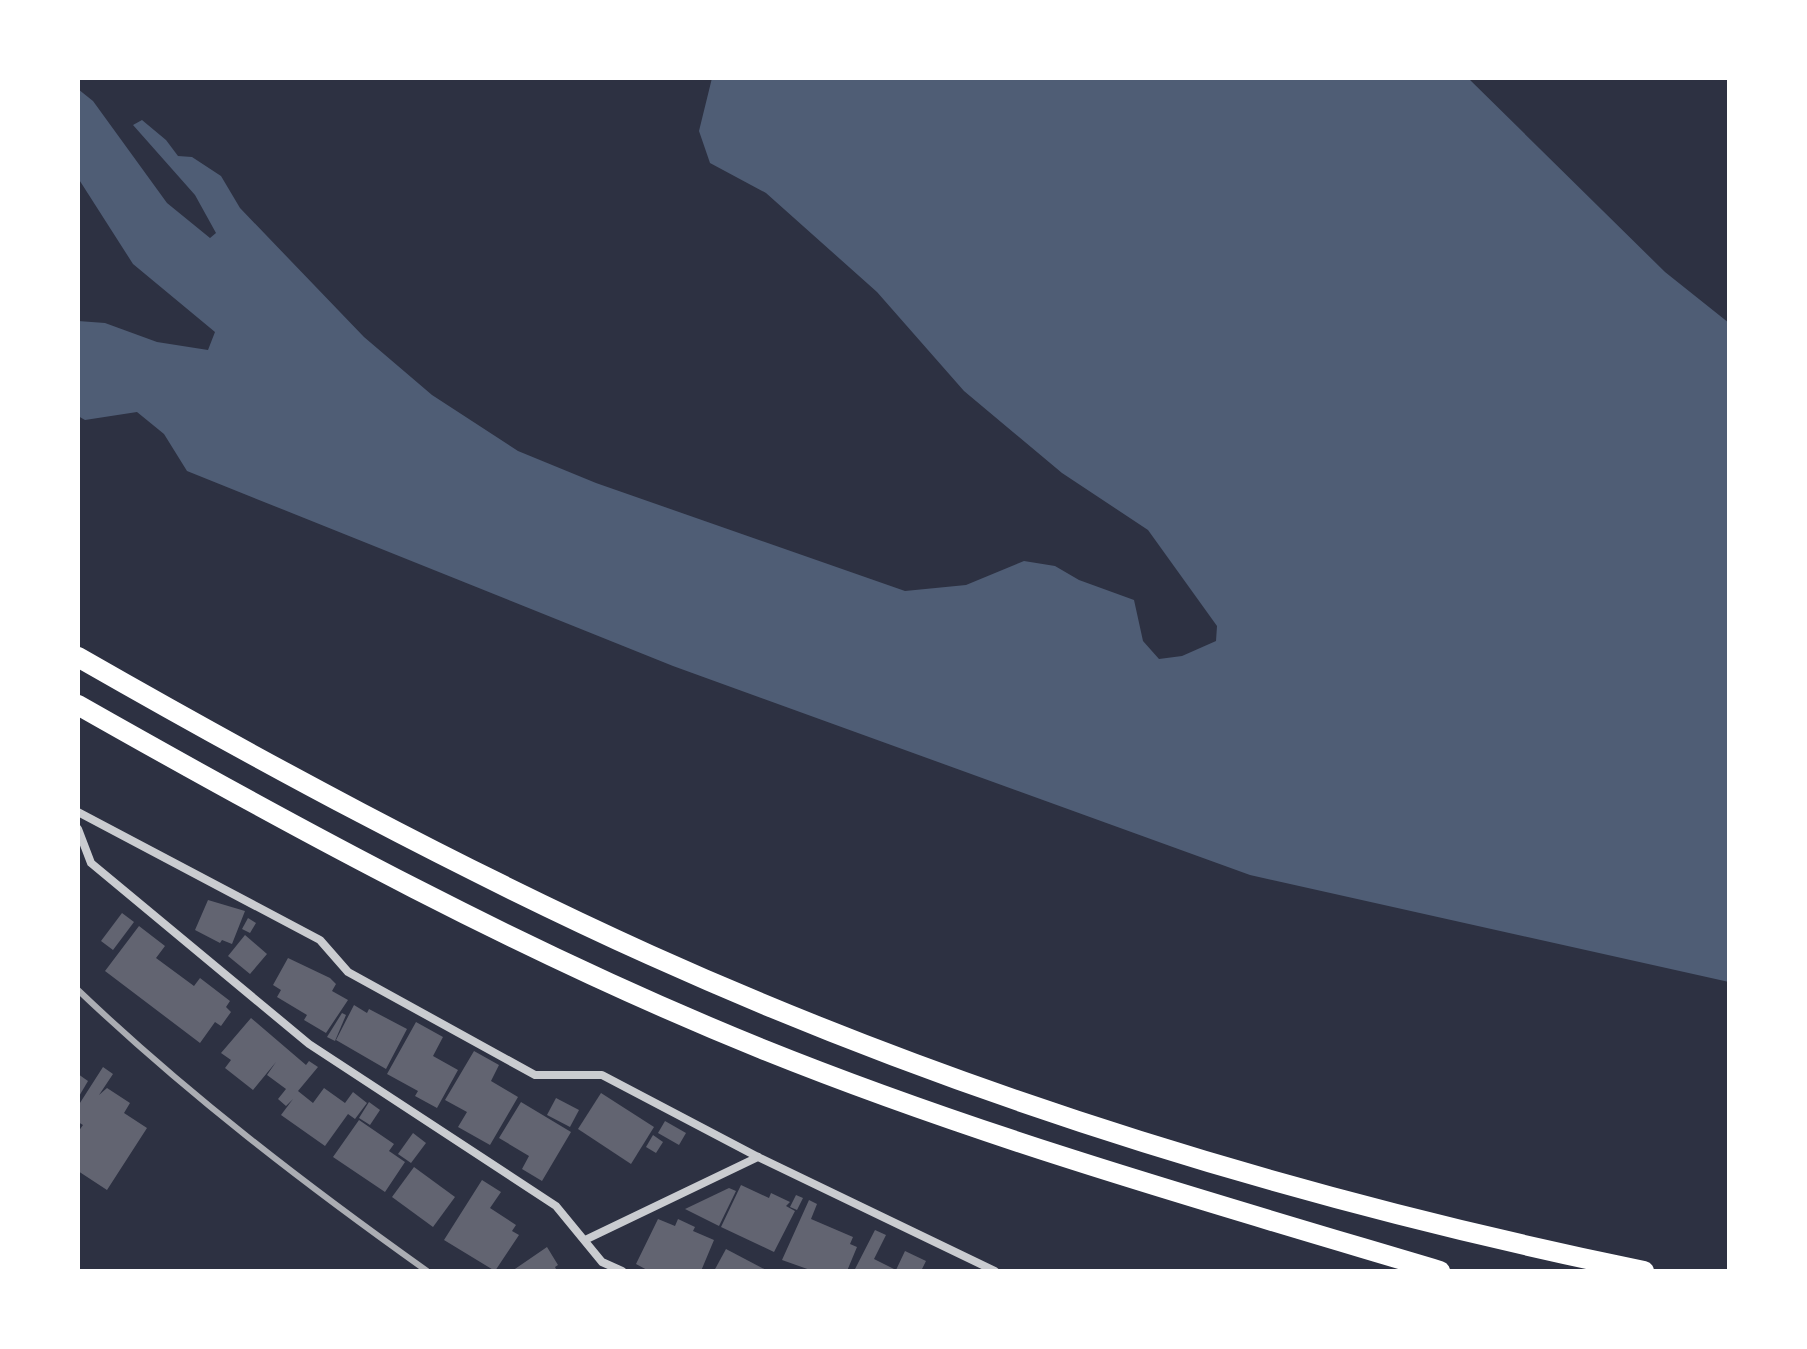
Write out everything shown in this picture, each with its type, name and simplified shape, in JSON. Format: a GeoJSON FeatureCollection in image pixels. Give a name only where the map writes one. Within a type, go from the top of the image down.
{"type":"FeatureCollection","features":[{"type":"Feature","properties":{"kind":"main road"},"geometry":{"type":"LineString","coordinates":[[78,657],[274,770],[467,869],[652,956],[817,1025],[1026,1104],[1264,1178],[1506,1242],[1644,1271]]}},
{"type":"Feature","properties":{"kind":"main road"},"geometry":{"type":"LineString","coordinates":[[78,705],[250,803],[434,899],[760,1048],[957,1123],[1440,1271]]}},
{"type":"Feature","properties":{"kind":"street"},"geometry":{"type":"LineString","coordinates":[[78,812],[320,940],[348,972],[535,1075],[602,1075],[758,1157],[995,1271]]}},
{"type":"Feature","properties":{"kind":"street"},"geometry":{"type":"LineString","coordinates":[[78,829],[91,863],[309,1044],[556,1206],[602,1262],[622,1271]]}},
{"type":"Feature","properties":{"kind":"street"},"geometry":{"type":"LineString","coordinates":[[585,1240],[758,1157]]}},
{"type":"Feature","properties":{"kind":"water"},"geometry":{"type":"Polygon","coordinates":[[[712,78],[1468,78],[1665,272],[1729,323],[1729,982],[1250,875],[673,666],[187,471],[164,434],[137,412],[85,420],[78,416],[78,321],[105,323],[157,342],[208,350],[215,332],[133,264],[78,178],[78,89],[93,101],[167,203],[210,238],[216,233],[195,195],[133,125],[142,120],[166,140],[178,156],[192,157],[221,176],[240,208],[364,337],[432,395],[518,451],[596,483],[905,591],[966,585],[1024,561],[1055,566],[1079,580],[1134,600],[1143,641],[1159,659],[1182,656],[1216,641],[1217,626],[1148,530],[1062,473],[964,391],[877,292],[766,193],[710,163],[699,131],[712,78]]]}},
{"type":"Feature","properties":{"kind":"building"},"geometry":{"type":"Polygon","coordinates":[[[208,900],[245,911],[232,944],[222,940],[220,943],[195,930],[208,900]]]}},
{"type":"Feature","properties":{"kind":"building"},"geometry":{"type":"Polygon","coordinates":[[[122,913],[134,922],[113,950],[101,941],[122,913]]]}},
{"type":"Feature","properties":{"kind":"building"},"geometry":{"type":"Polygon","coordinates":[[[248,918],[256,923],[250,933],[242,929],[248,918]]]}},
{"type":"Feature","properties":{"kind":"building"},"geometry":{"type":"Polygon","coordinates":[[[139,926],[165,946],[156,958],[194,986],[200,978],[230,1001],[226,1007],[231,1012],[221,1026],[215,1022],[200,1043],[105,971],[139,926]]]}},
{"type":"Feature","properties":{"kind":"building"},"geometry":{"type":"Polygon","coordinates":[[[245,935],[267,954],[250,974],[228,956],[245,935]]]}},
{"type":"Feature","properties":{"kind":"building"},"geometry":{"type":"Polygon","coordinates":[[[288,958],[330,978],[336,984],[332,991],[348,1000],[326,1033],[304,1020],[307,1015],[277,997],[281,990],[273,985],[288,958]]]}},
{"type":"Feature","properties":{"kind":"building"},"geometry":{"type":"Polygon","coordinates":[[[354,1005],[367,1013],[369,1009],[407,1029],[386,1069],[336,1040],[354,1005]]]}},
{"type":"Feature","properties":{"kind":"building"},"geometry":{"type":"Polygon","coordinates":[[[342,1013],[346,1015],[335,1041],[327,1037],[342,1013]]]}},
{"type":"Feature","properties":{"kind":"building"},"geometry":{"type":"Polygon","coordinates":[[[251,1018],[306,1065],[309,1061],[318,1067],[298,1091],[313,1103],[324,1088],[345,1103],[353,1092],[367,1103],[355,1119],[348,1114],[325,1146],[281,1115],[293,1099],[286,1106],[278,1099],[286,1089],[267,1075],[276,1062],[253,1090],[225,1068],[231,1060],[221,1053],[251,1018]]]}},
{"type":"Feature","properties":{"kind":"building"},"geometry":{"type":"Polygon","coordinates":[[[416,1022],[443,1037],[433,1056],[458,1070],[437,1108],[415,1096],[418,1091],[387,1074],[416,1022]]]}},
{"type":"Feature","properties":{"kind":"building"},"geometry":{"type":"Polygon","coordinates":[[[474,1051],[499,1065],[491,1081],[518,1097],[490,1145],[458,1127],[467,1112],[445,1100],[474,1051]]]}},
{"type":"Feature","properties":{"kind":"building"},"geometry":{"type":"Polygon","coordinates":[[[103,1067],[113,1074],[99,1095],[107,1088],[130,1103],[124,1113],[147,1128],[107,1190],[78,1171],[78,1132],[83,1125],[78,1122],[78,1106],[103,1067]]]}},
{"type":"Feature","properties":{"kind":"building"},"geometry":{"type":"Polygon","coordinates":[[[78,1074],[88,1081],[78,1098],[78,1074]]]}},
{"type":"Feature","properties":{"kind":"building"},"geometry":{"type":"Polygon","coordinates":[[[601,1093],[654,1127],[631,1164],[578,1129],[601,1093]]]}},
{"type":"Feature","properties":{"kind":"building"},"geometry":{"type":"Polygon","coordinates":[[[556,1098],[579,1110],[570,1127],[547,1115],[556,1098]]]}},
{"type":"Feature","properties":{"kind":"building"},"geometry":{"type":"Polygon","coordinates":[[[369,1102],[380,1110],[370,1125],[359,1118],[369,1102]]]}},
{"type":"Feature","properties":{"kind":"building"},"geometry":{"type":"Polygon","coordinates":[[[521,1102],[571,1132],[542,1181],[522,1169],[529,1156],[499,1138],[521,1102]]]}},
{"type":"Feature","properties":{"kind":"building"},"geometry":{"type":"Polygon","coordinates":[[[359,1120],[394,1144],[389,1151],[405,1162],[385,1192],[333,1157],[359,1120]]]}},
{"type":"Feature","properties":{"kind":"building"},"geometry":{"type":"Polygon","coordinates":[[[665,1121],[686,1133],[679,1145],[658,1133],[665,1121]]]}},
{"type":"Feature","properties":{"kind":"building"},"geometry":{"type":"Polygon","coordinates":[[[413,1133],[426,1143],[411,1163],[398,1154],[413,1133]]]}},
{"type":"Feature","properties":{"kind":"building"},"geometry":{"type":"Polygon","coordinates":[[[653,1135],[663,1142],[656,1153],[646,1147],[653,1135]]]}},
{"type":"Feature","properties":{"kind":"building"},"geometry":{"type":"Polygon","coordinates":[[[414,1167],[455,1197],[433,1227],[392,1197],[414,1167]]]}},
{"type":"Feature","properties":{"kind":"building"},"geometry":{"type":"Polygon","coordinates":[[[482,1180],[501,1192],[490,1208],[516,1225],[512,1231],[519,1235],[495,1271],[444,1240],[482,1180]]]}},
{"type":"Feature","properties":{"kind":"building"},"geometry":{"type":"Polygon","coordinates":[[[741,1185],[769,1198],[771,1193],[790,1202],[786,1206],[795,1211],[774,1252],[721,1227],[741,1185]]]}},
{"type":"Feature","properties":{"kind":"building"},"geometry":{"type":"Polygon","coordinates":[[[729,1188],[736,1191],[719,1226],[685,1209],[729,1188]]]}},
{"type":"Feature","properties":{"kind":"building"},"geometry":{"type":"Polygon","coordinates":[[[796,1195],[803,1198],[797,1210],[790,1207],[796,1195]]]}},
{"type":"Feature","properties":{"kind":"building"},"geometry":{"type":"Polygon","coordinates":[[[809,1200],[817,1204],[811,1219],[853,1237],[850,1244],[857,1247],[847,1271],[813,1271],[782,1260],[809,1200]]]}},
{"type":"Feature","properties":{"kind":"building"},"geometry":{"type":"Polygon","coordinates":[[[658,1219],[675,1226],[678,1219],[695,1227],[693,1231],[714,1240],[701,1271],[649,1271],[636,1264],[658,1219]]]}},
{"type":"Feature","properties":{"kind":"building"},"geometry":{"type":"Polygon","coordinates":[[[875,1230],[886,1235],[874,1259],[896,1270],[905,1251],[926,1261],[921,1271],[854,1271],[875,1230]]]}},
{"type":"Feature","properties":{"kind":"building"},"geometry":{"type":"Polygon","coordinates":[[[547,1247],[558,1265],[555,1267],[557,1271],[512,1271],[547,1247]]]}},
{"type":"Feature","properties":{"kind":"building"},"geometry":{"type":"Polygon","coordinates":[[[726,1249],[768,1271],[714,1271],[726,1249]]]}},
{"type":"Feature","properties":{"kind":"railway"},"geometry":{"type":"LineString","coordinates":[[78,990],[161,1065],[248,1137],[427,1271]]}}]}
